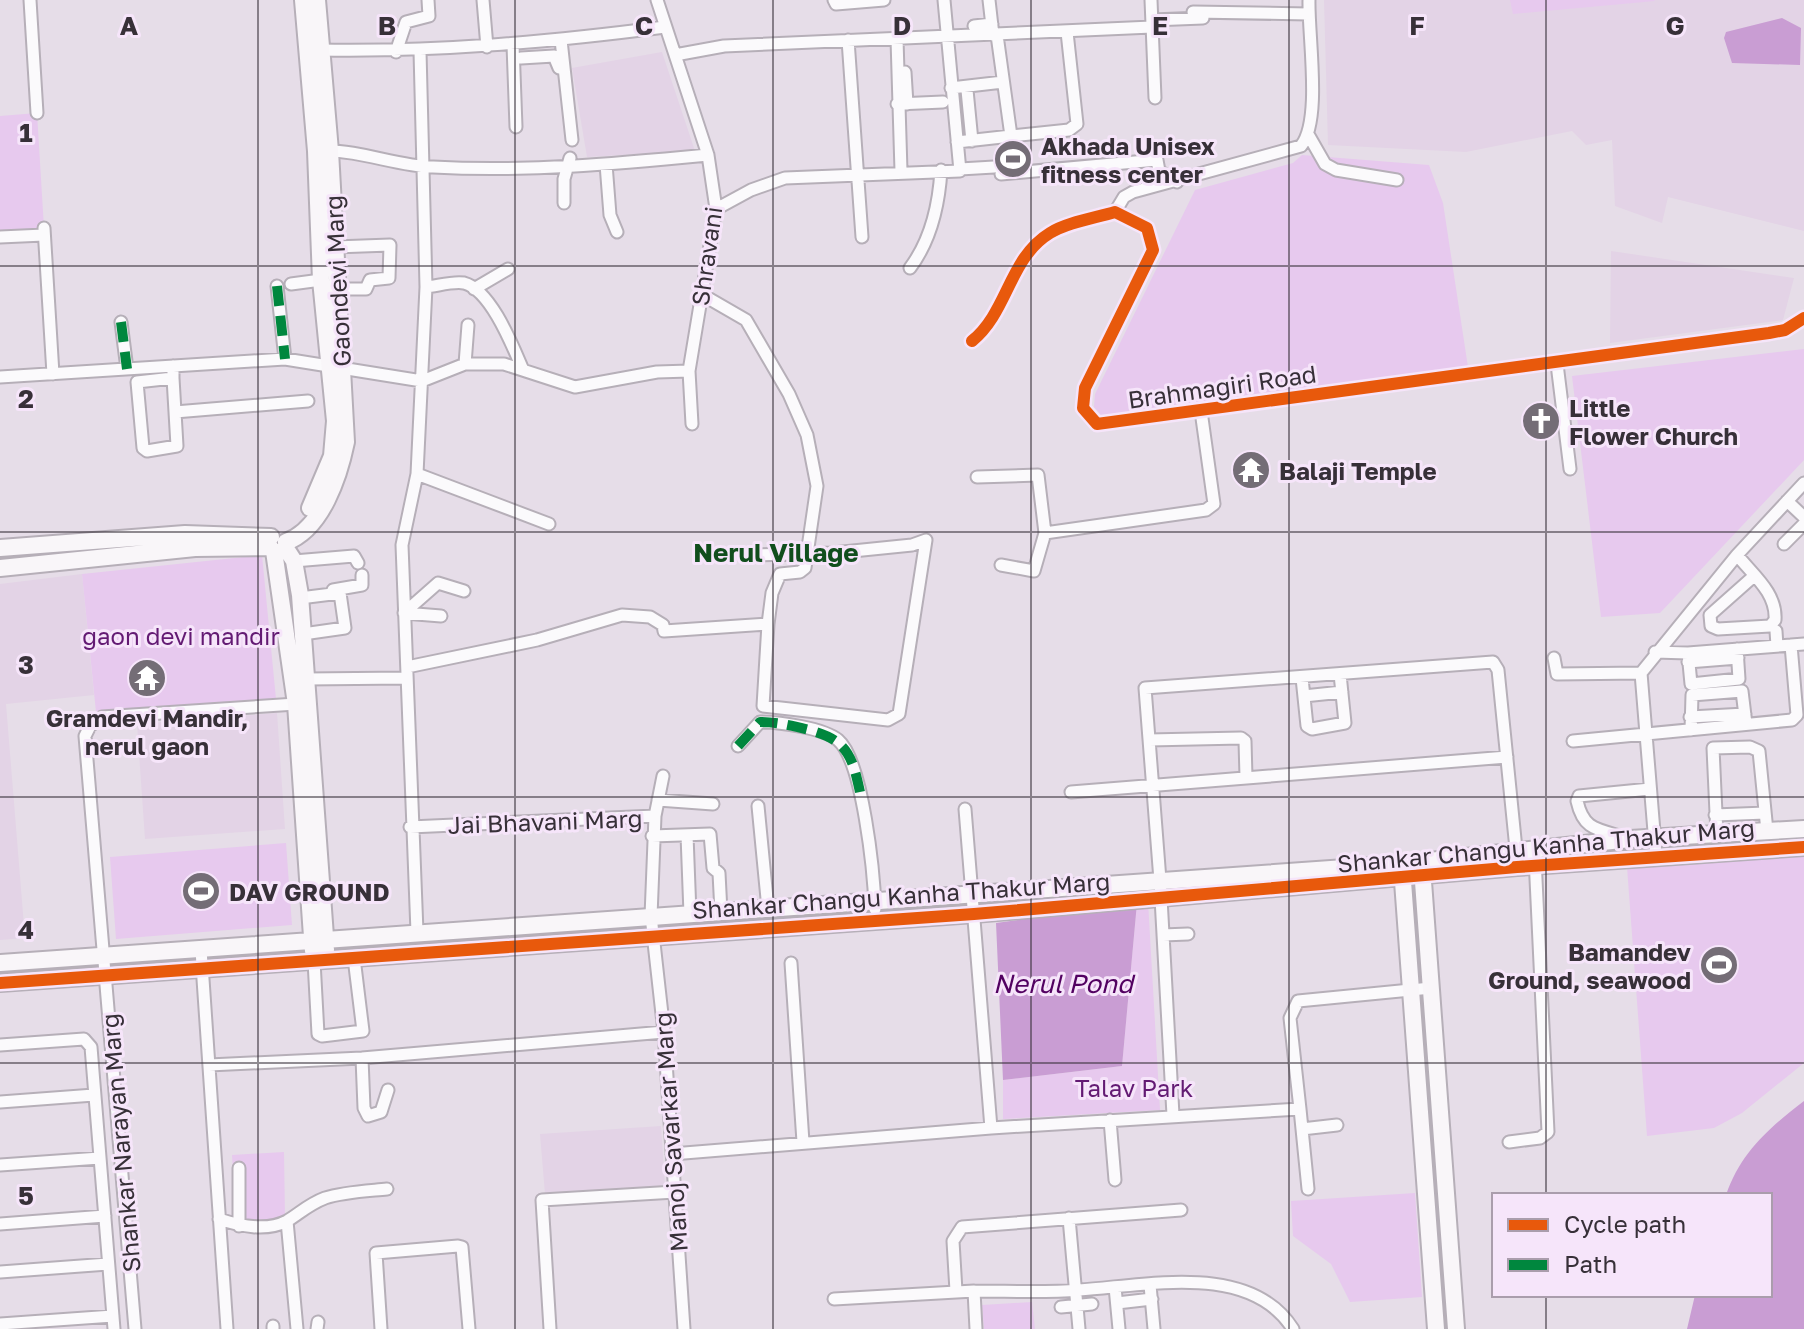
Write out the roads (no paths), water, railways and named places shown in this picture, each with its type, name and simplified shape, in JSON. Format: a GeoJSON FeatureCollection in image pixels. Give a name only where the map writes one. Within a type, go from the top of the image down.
{"type":"FeatureCollection","features":[{"type":"Feature","properties":{"kind":"street"},"geometry":{"type":"LineString","coordinates":[[30,0],[37,113]]}},
{"type":"Feature","properties":{"kind":"street","name":"Gaondevi Marg"},"geometry":{"type":"LineString","coordinates":[[280,546],[307,513],[324,481],[332,456],[335,421],[335,247],[303,0]]}},
{"type":"Feature","properties":{"kind":"street","name":"Gaondevi Marg"},"geometry":{"type":"LineString","coordinates":[[317,0],[323,151],[321,280],[335,367]]}},
{"type":"Feature","properties":{"kind":"street"},"geometry":{"type":"LineString","coordinates":[[396,49],[406,22],[429,16],[428,0]]}},
{"type":"Feature","properties":{"kind":"street"},"geometry":{"type":"LineString","coordinates":[[483,0],[487,44]]}},
{"type":"Feature","properties":{"kind":"street","name":"Shravani"},"geometry":{"type":"LineString","coordinates":[[657,0],[708,155],[716,209],[689,371],[692,424]]}},
{"type":"Feature","properties":{"kind":"street"},"geometry":{"type":"LineString","coordinates":[[834,0],[836,4],[884,0]]}},
{"type":"Feature","properties":{"kind":"street"},"geometry":{"type":"LineString","coordinates":[[944,0],[960,169]]}},
{"type":"Feature","properties":{"kind":"street"},"geometry":{"type":"LineString","coordinates":[[989,0],[1011,136]]}},
{"type":"Feature","properties":{"kind":"street"},"geometry":{"type":"LineString","coordinates":[[1151,0],[1155,98]]}},
{"type":"Feature","properties":{"kind":"street"},"geometry":{"type":"LineString","coordinates":[[1309,0],[1309,136],[1325,164],[1336,170],[1397,180]]}},
{"type":"Feature","properties":{"kind":"street"},"geometry":{"type":"LineString","coordinates":[[1193,12],[1217,6],[1308,14]]}},
{"type":"Feature","properties":{"kind":"street"},"geometry":{"type":"LineString","coordinates":[[675,55],[724,46],[947,37],[994,31],[1067,32],[1248,17]]}},
{"type":"Feature","properties":{"kind":"street"},"geometry":{"type":"LineString","coordinates":[[974,26],[994,31]]}},
{"type":"Feature","properties":{"kind":"street"},"geometry":{"type":"LineString","coordinates":[[320,50],[513,45],[665,27]]}},
{"type":"Feature","properties":{"kind":"street"},"geometry":{"type":"LineString","coordinates":[[957,144],[1069,130],[1077,124],[1067,32]]}},
{"type":"Feature","properties":{"kind":"street"},"geometry":{"type":"LineString","coordinates":[[897,39],[902,104]]}},
{"type":"Feature","properties":{"kind":"street"},"geometry":{"type":"LineString","coordinates":[[561,40],[560,58],[566,80],[572,140]]}},
{"type":"Feature","properties":{"kind":"street"},"geometry":{"type":"LineString","coordinates":[[848,40],[862,237]]}},
{"type":"Feature","properties":{"kind":"street"},"geometry":{"type":"LineString","coordinates":[[396,49],[420,51],[487,44]]}},
{"type":"Feature","properties":{"kind":"street"},"geometry":{"type":"LineString","coordinates":[[513,45],[516,127]]}},
{"type":"Feature","properties":{"kind":"street"},"geometry":{"type":"LineString","coordinates":[[417,932],[410,827],[402,545],[417,474],[426,287],[420,51]]}},
{"type":"Feature","properties":{"kind":"street"},"geometry":{"type":"LineString","coordinates":[[521,58],[560,58]]}},
{"type":"Feature","properties":{"kind":"street"},"geometry":{"type":"LineString","coordinates":[[901,171],[905,72]]}},
{"type":"Feature","properties":{"kind":"street"},"geometry":{"type":"LineString","coordinates":[[951,88],[1003,82]]}},
{"type":"Feature","properties":{"kind":"street"},"geometry":{"type":"LineString","coordinates":[[967,90],[972,141]]}},
{"type":"Feature","properties":{"kind":"street"},"geometry":{"type":"LineString","coordinates":[[902,104],[943,102]]}},
{"type":"Feature","properties":{"kind":"street"},"geometry":{"type":"LineString","coordinates":[[972,341],[988,328],[1031,247],[1052,231],[1115,212],[1118,203],[1133,192],[1301,146],[1309,136]]}},
{"type":"Feature","properties":{"kind":"street"},"geometry":{"type":"LineString","coordinates":[[957,144],[990,142]]}},
{"type":"Feature","properties":{"kind":"street"},"geometry":{"type":"LineString","coordinates":[[323,151],[423,167],[606,164],[708,155]]}},
{"type":"Feature","properties":{"kind":"street"},"geometry":{"type":"LineString","coordinates":[[716,209],[751,190],[785,178],[858,176],[901,171],[997,171],[1157,160],[1159,171],[1177,182]]}},
{"type":"Feature","properties":{"kind":"street"},"geometry":{"type":"LineString","coordinates":[[564,203],[564,179],[569,163]]}},
{"type":"Feature","properties":{"kind":"street"},"geometry":{"type":"LineString","coordinates":[[606,164],[610,215],[617,232]]}},
{"type":"Feature","properties":{"kind":"street"},"geometry":{"type":"LineString","coordinates":[[910,268],[919,256],[939,204],[941,170]]}},
{"type":"Feature","properties":{"kind":"street","name":"Brahmagiri Road"},"geometry":{"type":"LineString","coordinates":[[1115,212],[1147,228],[1153,250],[1085,388],[1083,408],[1097,424],[1769,333],[1785,330],[1804,318]]}},
{"type":"Feature","properties":{"kind":"street"},"geometry":{"type":"LineString","coordinates":[[0,237],[44,232],[53,374]]}},
{"type":"Feature","properties":{"kind":"street"},"geometry":{"type":"LineString","coordinates":[[335,247],[390,245],[389,278],[370,280],[366,289],[337,289]]}},
{"type":"Feature","properties":{"kind":"street"},"geometry":{"type":"LineString","coordinates":[[474,289],[508,269]]}},
{"type":"Feature","properties":{"kind":"street"},"geometry":{"type":"LineString","coordinates":[[291,284],[321,280]]}},
{"type":"Feature","properties":{"kind":"street"},"geometry":{"type":"LineString","coordinates":[[426,287],[464,283],[474,289],[505,326],[523,370]]}},
{"type":"Feature","properties":{"kind":"street"},"geometry":{"type":"LineString","coordinates":[[277,286],[285,359]]}},
{"type":"Feature","properties":{"kind":"street"},"geometry":{"type":"LineString","coordinates":[[701,294],[746,320],[789,394],[807,435],[817,486],[807,551],[805,568],[800,572],[780,574],[772,593],[763,706],[888,720],[899,714],[926,540],[912,545],[849,551],[807,551],[753,555]]}},
{"type":"Feature","properties":{"kind":"street"},"geometry":{"type":"LineString","coordinates":[[121,322],[127,369]]}},
{"type":"Feature","properties":{"kind":"street"},"geometry":{"type":"LineString","coordinates":[[465,364],[468,325]]}},
{"type":"Feature","properties":{"kind":"street"},"geometry":{"type":"LineString","coordinates":[[173,372],[175,449],[144,450],[137,382],[173,372],[285,359],[422,381],[465,364],[504,364],[575,387],[657,372],[689,371]]}},
{"type":"Feature","properties":{"kind":"street"},"geometry":{"type":"LineString","coordinates":[[1557,364],[1570,469]]}},
{"type":"Feature","properties":{"kind":"street"},"geometry":{"type":"LineString","coordinates":[[0,377],[127,369],[173,372]]}},
{"type":"Feature","properties":{"kind":"street"},"geometry":{"type":"LineString","coordinates":[[175,412],[308,401]]}},
{"type":"Feature","properties":{"kind":"street"},"geometry":{"type":"LineString","coordinates":[[1045,533],[1206,510],[1214,504],[1201,411]]}},
{"type":"Feature","properties":{"kind":"street"},"geometry":{"type":"LineString","coordinates":[[417,474],[549,524]]}},
{"type":"Feature","properties":{"kind":"street"},"geometry":{"type":"LineString","coordinates":[[977,477],[1038,475],[1045,533],[1034,571],[1001,565]]}},
{"type":"Feature","properties":{"kind":"street"},"geometry":{"type":"LineString","coordinates":[[1655,847],[1641,673],[1737,555],[1804,483]]}},
{"type":"Feature","properties":{"kind":"street"},"geometry":{"type":"LineString","coordinates":[[1787,501],[1804,517]]}},
{"type":"Feature","properties":{"kind":"street"},"geometry":{"type":"LineString","coordinates":[[1784,544],[1804,524]]}},
{"type":"Feature","properties":{"kind":"street"},"geometry":{"type":"LineString","coordinates":[[0,548],[185,534],[354,556],[362,585],[300,596]]}},
{"type":"Feature","properties":{"kind":"street"},"geometry":{"type":"LineString","coordinates":[[0,568],[195,548],[280,546]]}},
{"type":"Feature","properties":{"kind":"street"},"geometry":{"type":"LineString","coordinates":[[280,546],[300,596],[303,634],[320,960],[318,1034],[343,1028],[363,1031],[355,1000],[354,958]]}},
{"type":"Feature","properties":{"kind":"street"},"geometry":{"type":"LineString","coordinates":[[280,546],[319,941]]}},
{"type":"Feature","properties":{"kind":"street"},"geometry":{"type":"LineString","coordinates":[[1737,555],[1773,598],[1773,624],[1718,629],[1711,626],[1710,615],[1715,607],[1754,576]]}},
{"type":"Feature","properties":{"kind":"street"},"geometry":{"type":"LineString","coordinates":[[404,613],[438,583],[464,591]]}},
{"type":"Feature","properties":{"kind":"street"},"geometry":{"type":"LineString","coordinates":[[300,596],[340,593],[345,628],[303,634]]}},
{"type":"Feature","properties":{"kind":"street"},"geometry":{"type":"LineString","coordinates":[[404,613],[441,616]]}},
{"type":"Feature","properties":{"kind":"street"},"geometry":{"type":"LineString","coordinates":[[306,679],[406,672],[551,637],[622,615],[650,617],[663,625],[664,631],[768,624]]}},
{"type":"Feature","properties":{"kind":"street"},"geometry":{"type":"LineString","coordinates":[[1776,631],[1777,646]]}},
{"type":"Feature","properties":{"kind":"street"},"geometry":{"type":"LineString","coordinates":[[1655,652],[1688,658],[1804,644]]}},
{"type":"Feature","properties":{"kind":"street"},"geometry":{"type":"LineString","coordinates":[[1573,741],[1646,734],[1690,723],[1792,720],[1797,715],[1791,645]]}},
{"type":"Feature","properties":{"kind":"street"},"geometry":{"type":"LineString","coordinates":[[1688,658],[1691,684],[1732,682],[1739,679],[1738,654]]}},
{"type":"Feature","properties":{"kind":"street"},"geometry":{"type":"LineString","coordinates":[[1554,658],[1557,674],[1641,673]]}},
{"type":"Feature","properties":{"kind":"street"},"geometry":{"type":"LineString","coordinates":[[1173,1115],[1161,889],[1145,688],[1493,662],[1498,670],[1517,859]]}},
{"type":"Feature","properties":{"kind":"street"},"geometry":{"type":"LineString","coordinates":[[1302,678],[1307,726],[1312,729],[1345,723],[1340,674]]}},
{"type":"Feature","properties":{"kind":"street"},"geometry":{"type":"LineString","coordinates":[[1690,723],[1692,695],[1742,691],[1745,719]]}},
{"type":"Feature","properties":{"kind":"street"},"geometry":{"type":"LineString","coordinates":[[1304,696],[1342,692]]}},
{"type":"Feature","properties":{"kind":"street","name":"Shankar Narayan Marg"},"geometry":{"type":"LineString","coordinates":[[135,1329],[85,736],[90,726],[102,717],[296,704]]}},
{"type":"Feature","properties":{"kind":"street"},"geometry":{"type":"LineString","coordinates":[[1690,723],[1713,728],[1745,719]]}},
{"type":"Feature","properties":{"kind":"street"},"geometry":{"type":"LineString","coordinates":[[738,746],[760,722],[795,726],[840,741],[849,754],[860,792],[875,921]]}},
{"type":"Feature","properties":{"kind":"street"},"geometry":{"type":"LineString","coordinates":[[1713,728],[1717,835]]}},
{"type":"Feature","properties":{"kind":"street"},"geometry":{"type":"LineString","coordinates":[[1149,740],[1241,738],[1245,741],[1246,777]]}},
{"type":"Feature","properties":{"kind":"street"},"geometry":{"type":"LineString","coordinates":[[1713,748],[1750,747],[1759,751],[1767,831]]}},
{"type":"Feature","properties":{"kind":"street"},"geometry":{"type":"LineString","coordinates":[[1071,792],[1507,757]]}},
{"type":"Feature","properties":{"kind":"street"},"geometry":{"type":"LineString","coordinates":[[655,816],[663,776]]}},
{"type":"Feature","properties":{"kind":"street"},"geometry":{"type":"LineString","coordinates":[[1630,839],[1590,829],[1580,815],[1577,801],[1582,794],[1650,789]]}},
{"type":"Feature","properties":{"kind":"street"},"geometry":{"type":"LineString","coordinates":[[658,800],[713,804]]}},
{"type":"Feature","properties":{"kind":"street"},"geometry":{"type":"LineString","coordinates":[[758,806],[768,909]]}},
{"type":"Feature","properties":{"kind":"street"},"geometry":{"type":"LineString","coordinates":[[965,809],[991,1128]]}},
{"type":"Feature","properties":{"kind":"street"},"geometry":{"type":"LineString","coordinates":[[1715,815],[1765,813]]}},
{"type":"Feature","properties":{"kind":"street","name":"Jai Bhavani Marg"},"geometry":{"type":"LineString","coordinates":[[410,827],[655,816],[651,916],[654,936]]}},
{"type":"Feature","properties":{"kind":"street","name":"Shankar Changu Kanha Thakur Marg"},"geometry":{"type":"LineString","coordinates":[[1535,858],[1630,839],[1655,847],[1717,835],[1804,829]]}},
{"type":"Feature","properties":{"kind":"street"},"geometry":{"type":"LineString","coordinates":[[687,835],[690,914]]}},
{"type":"Feature","properties":{"kind":"street"},"geometry":{"type":"LineString","coordinates":[[652,836],[711,836],[713,868],[719,873],[721,912]]}},
{"type":"Feature","properties":{"kind":"street","name":"Shankar Changu Kanha Thakur Marg"},"geometry":{"type":"LineString","coordinates":[[0,963],[973,894],[1161,889],[1403,871],[1655,847],[1804,847]]}},
{"type":"Feature","properties":{"kind":"street"},"geometry":{"type":"LineString","coordinates":[[1509,1142],[1540,1138],[1548,1132],[1535,858]]}},
{"type":"Feature","properties":{"kind":"street"},"geometry":{"type":"LineString","coordinates":[[1422,869],[1456,1329]]}},
{"type":"Feature","properties":{"kind":"street"},"geometry":{"type":"LineString","coordinates":[[1403,871],[1436,1329]]}},
{"type":"Feature","properties":{"kind":"street","name":"Shankar Changu Kanha Thakur Marg"},"geometry":{"type":"LineString","coordinates":[[0,983],[974,914],[1161,889]]}},
{"type":"Feature","properties":{"kind":"street"},"geometry":{"type":"LineString","coordinates":[[399,933],[401,956]]}},
{"type":"Feature","properties":{"kind":"street"},"geometry":{"type":"LineString","coordinates":[[1163,935],[1188,934]]}},
{"type":"Feature","properties":{"kind":"street","name":"Manoj Savarkar Marg"},"geometry":{"type":"LineString","coordinates":[[654,936],[664,1032],[684,1329]]}},
{"type":"Feature","properties":{"kind":"street"},"geometry":{"type":"LineString","coordinates":[[201,950],[227,1329]]}},
{"type":"Feature","properties":{"kind":"street"},"geometry":{"type":"LineString","coordinates":[[791,963],[803,1142]]}},
{"type":"Feature","properties":{"kind":"street"},"geometry":{"type":"LineString","coordinates":[[1308,1189],[1290,1018],[1298,1001],[1431,988]]}},
{"type":"Feature","properties":{"kind":"street"},"geometry":{"type":"LineString","coordinates":[[209,1065],[362,1058],[664,1032]]}},
{"type":"Feature","properties":{"kind":"street"},"geometry":{"type":"LineString","coordinates":[[0,1045],[84,1039],[88,1042],[114,1329]]}},
{"type":"Feature","properties":{"kind":"street"},"geometry":{"type":"LineString","coordinates":[[362,1058],[364,1108],[368,1116],[381,1112],[388,1090]]}},
{"type":"Feature","properties":{"kind":"street"},"geometry":{"type":"LineString","coordinates":[[0,1102],[94,1095]]}},
{"type":"Feature","properties":{"kind":"street"},"geometry":{"type":"LineString","coordinates":[[672,1154],[991,1128],[1300,1109]]}},
{"type":"Feature","properties":{"kind":"street"},"geometry":{"type":"LineString","coordinates":[[1110,1120],[1115,1180]]}},
{"type":"Feature","properties":{"kind":"street"},"geometry":{"type":"LineString","coordinates":[[1302,1129],[1337,1125]]}},
{"type":"Feature","properties":{"kind":"street"},"geometry":{"type":"LineString","coordinates":[[0,1165],[100,1158]]}},
{"type":"Feature","properties":{"kind":"street"},"geometry":{"type":"LineString","coordinates":[[239,1168],[239,1226]]}},
{"type":"Feature","properties":{"kind":"street"},"geometry":{"type":"LineString","coordinates":[[219,1219],[239,1226],[287,1221],[299,1210],[328,1197],[387,1189]]}},
{"type":"Feature","properties":{"kind":"street"},"geometry":{"type":"LineString","coordinates":[[550,1329],[542,1200],[675,1192]]}},
{"type":"Feature","properties":{"kind":"street"},"geometry":{"type":"LineString","coordinates":[[956,1291],[953,1241],[962,1227],[1181,1210]]}},
{"type":"Feature","properties":{"kind":"street"},"geometry":{"type":"LineString","coordinates":[[0,1224],[105,1216]]}},
{"type":"Feature","properties":{"kind":"street"},"geometry":{"type":"LineString","coordinates":[[1069,1218],[1079,1329]]}},
{"type":"Feature","properties":{"kind":"street"},"geometry":{"type":"LineString","coordinates":[[287,1221],[297,1329]]}},
{"type":"Feature","properties":{"kind":"street"},"geometry":{"type":"LineString","coordinates":[[381,1329],[376,1253],[458,1246],[462,1247],[469,1329]]}},
{"type":"Feature","properties":{"kind":"street"},"geometry":{"type":"LineString","coordinates":[[0,1272],[108,1264]]}},
{"type":"Feature","properties":{"kind":"street"},"geometry":{"type":"LineString","coordinates":[[834,1299],[956,1291],[1076,1291],[1186,1282],[1237,1290],[1285,1316],[1293,1329]]}},
{"type":"Feature","properties":{"kind":"street"},"geometry":{"type":"LineString","coordinates":[[1150,1285],[1154,1329]]}},
{"type":"Feature","properties":{"kind":"street"},"geometry":{"type":"LineString","coordinates":[[1115,1287],[1119,1329]]}},
{"type":"Feature","properties":{"kind":"street"},"geometry":{"type":"LineString","coordinates":[[974,1291],[976,1329]]}},
{"type":"Feature","properties":{"kind":"street"},"geometry":{"type":"LineString","coordinates":[[1117,1303],[1152,1299]]}},
{"type":"Feature","properties":{"kind":"street"},"geometry":{"type":"LineString","coordinates":[[1061,1307],[1092,1304]]}},
{"type":"Feature","properties":{"kind":"street"},"geometry":{"type":"LineString","coordinates":[[0,1324],[113,1316]]}},
{"type":"Feature","properties":{"kind":"water"},"geometry":{"type":"Polygon","coordinates":[[[1782,18],[1801,28],[1800,65],[1732,63],[1724,38],[1726,32],[1782,18]]]}},
{"type":"Feature","properties":{"kind":"water","name":"Nerul Pond"},"geometry":{"type":"Polygon","coordinates":[[[1137,903],[1122,1066],[1003,1080],[996,923],[1137,903]]]}},
{"type":"Feature","properties":{"kind":"water"},"geometry":{"type":"Polygon","coordinates":[[[1804,1101],[1804,1329],[1687,1329],[1695,1297],[1772,1297],[1772,1193],[1727,1193],[1748,1153],[1804,1101]]]}},
{"type":"Feature","properties":{"kind":"place","name":"Akhada Unisex fitness center"},"geometry":{"type":"Point","coordinates":[1013,159]}},
{"type":"Feature","properties":{"kind":"place","name":"Little Flower Church"},"geometry":{"type":"Point","coordinates":[1541,421]}},
{"type":"Feature","properties":{"kind":"place","name":"Balaji Temple"},"geometry":{"type":"Point","coordinates":[1251,470]}},
{"type":"Feature","properties":{"kind":"place","name":"Gramdevi Mandir, nerul gaon"},"geometry":{"type":"Point","coordinates":[147,678]}},
{"type":"Feature","properties":{"kind":"place","name":"DAV GROUND"},"geometry":{"type":"Point","coordinates":[201,891]}},
{"type":"Feature","properties":{"kind":"place","name":"Bamandev Ground, seawood"},"geometry":{"type":"Point","coordinates":[1719,965]}},
{"type":"Feature","properties":{"kind":"district","name":"Nerul Village"},"geometry":{"type":"Point","coordinates":[776,552]}},
{"type":"Feature","properties":{"kind":"park label","name":"gaon devi mandir"},"geometry":{"type":"Point","coordinates":[181,635]}},
{"type":"Feature","properties":{"kind":"park label","name":"Talav Park"},"geometry":{"type":"Point","coordinates":[1134,1087]}}]}
